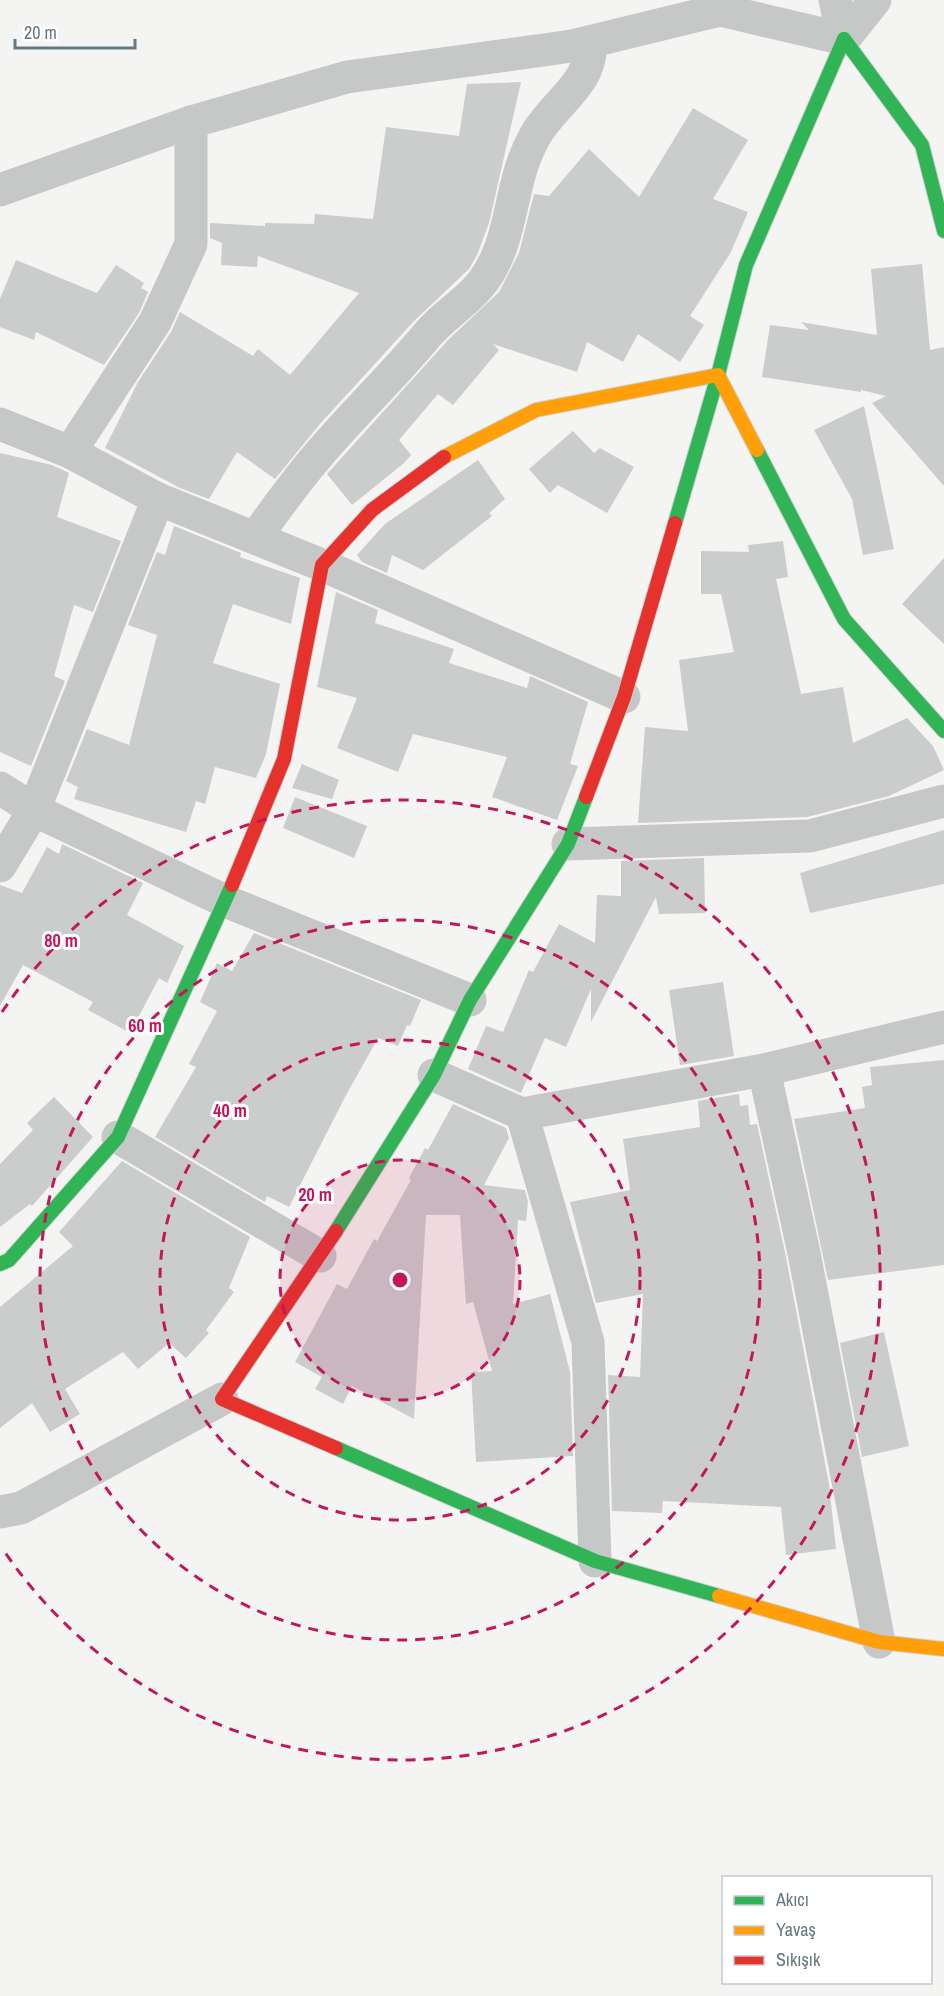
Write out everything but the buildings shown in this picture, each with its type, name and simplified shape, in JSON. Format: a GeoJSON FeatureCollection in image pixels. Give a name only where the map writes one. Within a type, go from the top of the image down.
{"type":"FeatureCollection","features":[{"type":"Feature","properties":{"kind":"street"},"geometry":{"type":"LineString","coordinates":[[835,0],[844,39],[922,145],[944,231]]}},
{"type":"Feature","properties":{"kind":"street"},"geometry":{"type":"LineString","coordinates":[[0,1512],[21,1508],[222,1399],[320,1256],[434,1075],[470,1000],[568,844],[624,697],[718,375],[746,265],[844,39],[875,0]]}},
{"type":"Feature","properties":{"kind":"street"},"geometry":{"type":"LineString","coordinates":[[0,190],[191,122],[347,77],[572,46],[720,10],[844,39]]}},
{"type":"Feature","properties":{"kind":"street"},"geometry":{"type":"LineString","coordinates":[[255,538],[321,452],[393,376],[443,318],[484,280],[506,235],[511,198],[521,163],[535,135],[552,110],[587,71],[590,42]]}},
{"type":"Feature","properties":{"kind":"street"},"geometry":{"type":"LineString","coordinates":[[70,453],[155,322],[191,244],[191,122]]}},
{"type":"Feature","properties":{"kind":"street"},"geometry":{"type":"LineString","coordinates":[[0,1264],[9,1260],[118,1137],[225,901],[284,759],[322,565],[372,510],[451,452],[536,410],[718,375]]}},
{"type":"Feature","properties":{"kind":"street"},"geometry":{"type":"LineString","coordinates":[[718,375],[844,619],[944,731]]}},
{"type":"Feature","properties":{"kind":"street"},"geometry":{"type":"LineString","coordinates":[[0,423],[70,453],[158,499],[322,565],[624,697]]}},
{"type":"Feature","properties":{"kind":"street"},"geometry":{"type":"LineString","coordinates":[[0,866],[34,810],[158,499]]}},
{"type":"Feature","properties":{"kind":"street"},"geometry":{"type":"LineString","coordinates":[[0,788],[34,810],[225,901],[470,1000]]}},
{"type":"Feature","properties":{"kind":"street"},"geometry":{"type":"LineString","coordinates":[[568,844],[810,836],[944,801]]}},
{"type":"Feature","properties":{"kind":"street"},"geometry":{"type":"LineString","coordinates":[[434,1075],[522,1114],[764,1070],[944,1028]]}},
{"type":"Feature","properties":{"kind":"street"},"geometry":{"type":"LineString","coordinates":[[764,1070],[804,1253],[879,1642]]}},
{"type":"Feature","properties":{"kind":"street"},"geometry":{"type":"LineString","coordinates":[[522,1114],[588,1342],[595,1561]]}},
{"type":"Feature","properties":{"kind":"street"},"geometry":{"type":"LineString","coordinates":[[118,1137],[320,1256]]}},
{"type":"Feature","properties":{"kind":"street"},"geometry":{"type":"LineString","coordinates":[[222,1399],[595,1561],[879,1642],[944,1649]]}},
{"type":"Feature","properties":{"kind":"traffic: fast"},"geometry":{"type":"LineString","coordinates":[[675,523],[718,375],[746,265],[844,39]]}},
{"type":"Feature","properties":{"kind":"traffic: fast"},"geometry":{"type":"LineString","coordinates":[[844,39],[922,145],[944,231]]}},
{"type":"Feature","properties":{"kind":"traffic: fast"},"geometry":{"type":"LineString","coordinates":[[757,450],[844,619],[944,731]]}},
{"type":"Feature","properties":{"kind":"traffic: fast"},"geometry":{"type":"LineString","coordinates":[[336,1231],[434,1075],[470,1000],[568,844],[586,797]]}},
{"type":"Feature","properties":{"kind":"traffic: fast"},"geometry":{"type":"LineString","coordinates":[[0,1264],[9,1260],[118,1137],[232,885]]}},
{"type":"Feature","properties":{"kind":"traffic: fast"},"geometry":{"type":"LineString","coordinates":[[336,1448],[595,1561],[719,1596]]}},
{"type":"Feature","properties":{"kind":"traffic: slow"},"geometry":{"type":"LineString","coordinates":[[444,457],[536,410],[718,375],[757,450]]}},
{"type":"Feature","properties":{"kind":"traffic: slow"},"geometry":{"type":"LineString","coordinates":[[719,1596],[879,1642],[944,1649]]}},
{"type":"Feature","properties":{"kind":"traffic: jam"},"geometry":{"type":"LineString","coordinates":[[232,885],[284,759],[322,565],[372,510],[444,457]]}},
{"type":"Feature","properties":{"kind":"traffic: jam"},"geometry":{"type":"LineString","coordinates":[[586,797],[624,697],[675,523]]}},
{"type":"Feature","properties":{"kind":"traffic: jam"},"geometry":{"type":"LineString","coordinates":[[336,1231],[222,1399],[336,1448]]}}]}
